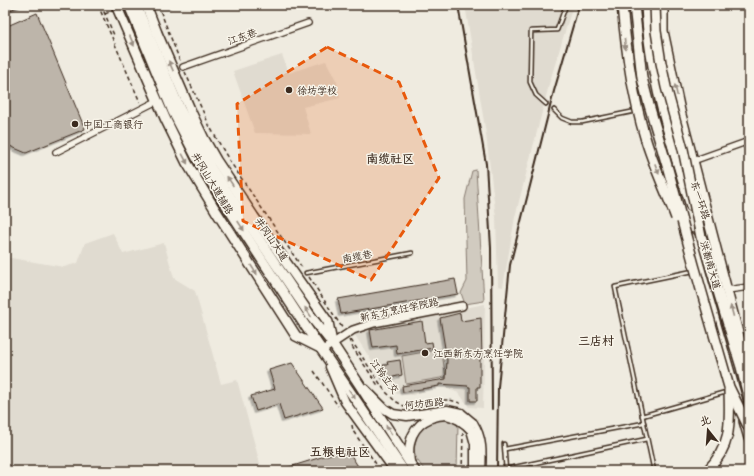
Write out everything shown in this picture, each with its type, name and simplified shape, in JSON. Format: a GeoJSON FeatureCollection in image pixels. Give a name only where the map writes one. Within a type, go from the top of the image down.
{"type":"FeatureCollection","features":[{"type":"Feature","properties":{"kind":"main road","name":"井冈山大道辅路"},"geometry":{"type":"LineString","coordinates":[[116,5],[187,163],[296,336],[322,350]]}},
{"type":"Feature","properties":{"kind":"main road","name":"井冈山大道"},"geometry":{"type":"LineString","coordinates":[[129,5],[173,112],[202,168],[302,321],[404,471]]}},
{"type":"Feature","properties":{"kind":"main road","name":"井冈山大道"},"geometry":{"type":"LineString","coordinates":[[136,5],[180,110],[212,168],[312,318],[332,343],[415,471]]}},
{"type":"Feature","properties":{"kind":"main road","name":"井冈山大道辅路"},"geometry":{"type":"LineString","coordinates":[[146,5],[192,114],[210,149],[254,216],[328,322],[332,343]]}},
{"type":"Feature","properties":{"kind":"main road"},"geometry":{"type":"LineString","coordinates":[[622,5],[632,86],[646,139],[697,267]]}},
{"type":"Feature","properties":{"kind":"main road"},"geometry":{"type":"LineString","coordinates":[[633,5],[642,78],[648,105],[732,388],[749,438]]}},
{"type":"Feature","properties":{"kind":"main road","name":"洪都南大道"},"geometry":{"type":"LineString","coordinates":[[633,5],[633,31],[697,267]]}},
{"type":"Feature","properties":{"kind":"main road","name":"东一环路"},"geometry":{"type":"LineString","coordinates":[[646,5],[646,20],[653,74],[679,166],[741,367],[749,400]]}},
{"type":"Feature","properties":{"kind":"main road"},"geometry":{"type":"LineString","coordinates":[[655,5],[656,31],[661,63],[683,149],[701,236]]}},
{"type":"Feature","properties":{"kind":"main road","name":"洪都南大道"},"geometry":{"type":"LineString","coordinates":[[662,5],[663,31],[680,111],[749,376]]}},
{"type":"Feature","properties":{"kind":"main road"},"geometry":{"type":"LineString","coordinates":[[322,350],[345,402],[395,471]]}},
{"type":"Feature","properties":{"kind":"main road","name":"何坊西路"},"geometry":{"type":"LineString","coordinates":[[359,384],[385,408],[394,414],[407,416],[447,410],[462,417],[466,425],[472,427],[480,437],[482,446],[481,471]]}},
{"type":"Feature","properties":{"kind":"main road"},"geometry":{"type":"LineString","coordinates":[[732,388],[749,428]]}},
{"type":"Feature","properties":{"kind":"main road"},"geometry":{"type":"LineString","coordinates":[[707,471],[715,463],[724,448],[730,418],[732,388]]}},
{"type":"Feature","properties":{"kind":"main road","name":"何坊西路"},"geometry":{"type":"LineString","coordinates":[[410,463],[408,451],[410,440],[416,427],[426,420],[435,417],[462,417]]}},
{"type":"Feature","properties":{"kind":"main road"},"geometry":{"type":"LineString","coordinates":[[472,427],[475,444],[475,471]]}},
{"type":"Feature","properties":{"kind":"street","name":"江东巷"},"geometry":{"type":"LineString","coordinates":[[183,67],[308,23]]}},
{"type":"Feature","properties":{"kind":"street"},"geometry":{"type":"LineString","coordinates":[[56,152],[158,101]]}},
{"type":"Feature","properties":{"kind":"street"},"geometry":{"type":"LineString","coordinates":[[679,166],[747,141],[749,153]]}},
{"type":"Feature","properties":{"kind":"street"},"geometry":{"type":"LineString","coordinates":[[727,290],[749,287]]}},
{"type":"Feature","properties":{"kind":"street","name":"新东方烹饪学院路"},"geometry":{"type":"LineString","coordinates":[[322,350],[353,330],[374,323],[462,306]]}},
{"type":"Feature","properties":{"kind":"lane"},"geometry":{"type":"LineString","coordinates":[[546,104],[536,95],[530,82],[531,31],[557,30],[566,5]]}},
{"type":"Feature","properties":{"kind":"lane"},"geometry":{"type":"LineString","coordinates":[[554,110],[562,118],[572,122],[582,122],[636,112],[648,105]]}},
{"type":"Feature","properties":{"kind":"lane","name":"南缆巷"},"geometry":{"type":"LineString","coordinates":[[306,273],[412,253]]}},
{"type":"Feature","properties":{"kind":"lane"},"geometry":{"type":"LineString","coordinates":[[654,471],[615,287],[697,267]]}},
{"type":"Feature","properties":{"kind":"lane"},"geometry":{"type":"LineString","coordinates":[[642,416],[732,388]]}},
{"type":"Feature","properties":{"kind":"lane"},"geometry":{"type":"LineString","coordinates":[[505,449],[644,424]]}},
{"type":"Feature","properties":{"kind":"lane"},"geometry":{"type":"LineString","coordinates":[[504,444],[506,470],[647,439]]}},
{"type":"Feature","properties":{"kind":"path"},"geometry":{"type":"LineString","coordinates":[[100,5],[114,35]]}},
{"type":"Feature","properties":{"kind":"path"},"geometry":{"type":"LineString","coordinates":[[100,5],[143,108]]}},
{"type":"Feature","properties":{"kind":"path"},"geometry":{"type":"LineString","coordinates":[[105,14],[126,5]]}},
{"type":"Feature","properties":{"kind":"path"},"geometry":{"type":"LineString","coordinates":[[158,5],[183,67],[210,127],[229,160],[306,273],[379,387]]}},
{"type":"Feature","properties":{"kind":"path","name":"江铃立交"},"geometry":{"type":"LineString","coordinates":[[354,347],[385,391],[395,401],[404,406],[416,406],[436,400],[450,400],[460,403],[462,417]]}},
{"type":"Feature","properties":{"kind":"path"},"geometry":{"type":"LineString","coordinates":[[314,371],[338,406]]}},
{"type":"Feature","properties":{"kind":"path"},"geometry":{"type":"LineString","coordinates":[[462,417],[462,471]]}},
{"type":"Feature","properties":{"kind":"path"},"geometry":{"type":"LineString","coordinates":[[351,424],[353,431],[381,471]]}},
{"type":"Feature","properties":{"kind":"highlighted area"},"geometry":{"type":"Polygon","coordinates":[[[327,47],[399,82],[439,178],[371,280],[243,221],[237,104],[327,47]]]}},
{"type":"Feature","properties":{"kind":"shaded area"},"geometry":{"type":"Polygon","coordinates":[[[465,5],[573,5],[550,81],[515,217],[503,287],[498,286],[496,218],[486,134],[465,5]]]}},
{"type":"Feature","properties":{"kind":"shaded area","name":"徐坊学校"},"geometry":{"type":"Polygon","coordinates":[[[282,55],[289,73],[326,61],[337,82],[340,98],[303,107],[311,134],[255,133],[233,71],[282,55]]]}},
{"type":"Feature","properties":{"kind":"shaded area"},"geometry":{"type":"Polygon","coordinates":[[[476,170],[484,301],[465,304],[461,293],[467,281],[465,199],[472,171],[476,170]]]}},
{"type":"Feature","properties":{"kind":"shaded area"},"geometry":{"type":"Polygon","coordinates":[[[113,233],[123,254],[164,243],[174,278],[195,291],[221,384],[237,380],[262,471],[5,471],[5,257],[64,267],[78,263],[85,243],[113,233]]]}},
{"type":"Feature","properties":{"kind":"shaded area","name":"江西新东方烹饪学院"},"geometry":{"type":"Polygon","coordinates":[[[485,304],[483,408],[469,407],[459,393],[445,388],[433,388],[413,395],[397,394],[380,374],[353,332],[370,327],[485,304]]]}},
{"type":"Feature","properties":{"kind":"shaded area"},"geometry":{"type":"Polygon","coordinates":[[[441,349],[446,377],[406,384],[402,356],[441,349]]]}},
{"type":"Feature","properties":{"kind":"shaded area"},"geometry":{"type":"Polygon","coordinates":[[[438,420],[458,424],[457,471],[425,471],[415,455],[414,443],[419,433],[427,425],[438,420]]]}},
{"type":"Feature","properties":{"kind":"building"},"geometry":{"type":"Polygon","coordinates":[[[5,5],[22,5],[5,12],[5,5]]]}},
{"type":"Feature","properties":{"kind":"building"},"geometry":{"type":"Polygon","coordinates":[[[37,13],[85,129],[26,153],[5,144],[5,27],[37,13]]]}},
{"type":"Feature","properties":{"kind":"building"},"geometry":{"type":"Polygon","coordinates":[[[455,279],[458,294],[341,314],[338,299],[455,279]]]}},
{"type":"Feature","properties":{"kind":"building"},"geometry":{"type":"Polygon","coordinates":[[[460,313],[461,321],[481,318],[482,358],[480,359],[480,387],[477,387],[477,401],[470,401],[470,387],[468,386],[439,384],[439,386],[403,392],[402,386],[446,379],[447,360],[440,318],[460,313]]]}},
{"type":"Feature","properties":{"kind":"building"},"geometry":{"type":"Polygon","coordinates":[[[422,321],[425,343],[432,342],[433,348],[397,354],[396,345],[373,348],[370,330],[422,321]]]}},
{"type":"Feature","properties":{"kind":"building"},"geometry":{"type":"Polygon","coordinates":[[[400,360],[402,375],[389,378],[389,376],[384,377],[383,365],[388,365],[387,362],[400,360]]]}},
{"type":"Feature","properties":{"kind":"building"},"geometry":{"type":"Polygon","coordinates":[[[292,363],[323,408],[284,420],[279,404],[256,411],[251,396],[275,389],[269,370],[292,363]]]}},
{"type":"Feature","properties":{"kind":"building"},"geometry":{"type":"Polygon","coordinates":[[[347,449],[361,471],[280,470],[347,449]]]}},
{"type":"Feature","properties":{"kind":"railway"},"geometry":{"type":"LineString","coordinates":[[458,5],[486,164],[491,248],[492,409]]}},
{"type":"Feature","properties":{"kind":"railway"},"geometry":{"type":"LineString","coordinates":[[497,471],[498,387],[510,265],[554,91],[579,5]]}},
{"type":"Feature","properties":{"kind":"place","name":"徐坊学校"},"geometry":{"type":"Point","coordinates":[289,90]}},
{"type":"Feature","properties":{"kind":"place","name":"中国工商银行"},"geometry":{"type":"Point","coordinates":[75,124]}},
{"type":"Feature","properties":{"kind":"place","name":"江西新东方烹饪学院"},"geometry":{"type":"Point","coordinates":[425,353]}},
{"type":"Feature","properties":{"kind":"district","name":"南缆社区"},"geometry":{"type":"Point","coordinates":[390,159]}},
{"type":"Feature","properties":{"kind":"district","name":"三店村"},"geometry":{"type":"Point","coordinates":[596,341]}},
{"type":"Feature","properties":{"kind":"district","name":"五粮电社区"},"geometry":{"type":"Point","coordinates":[340,452]}}]}
